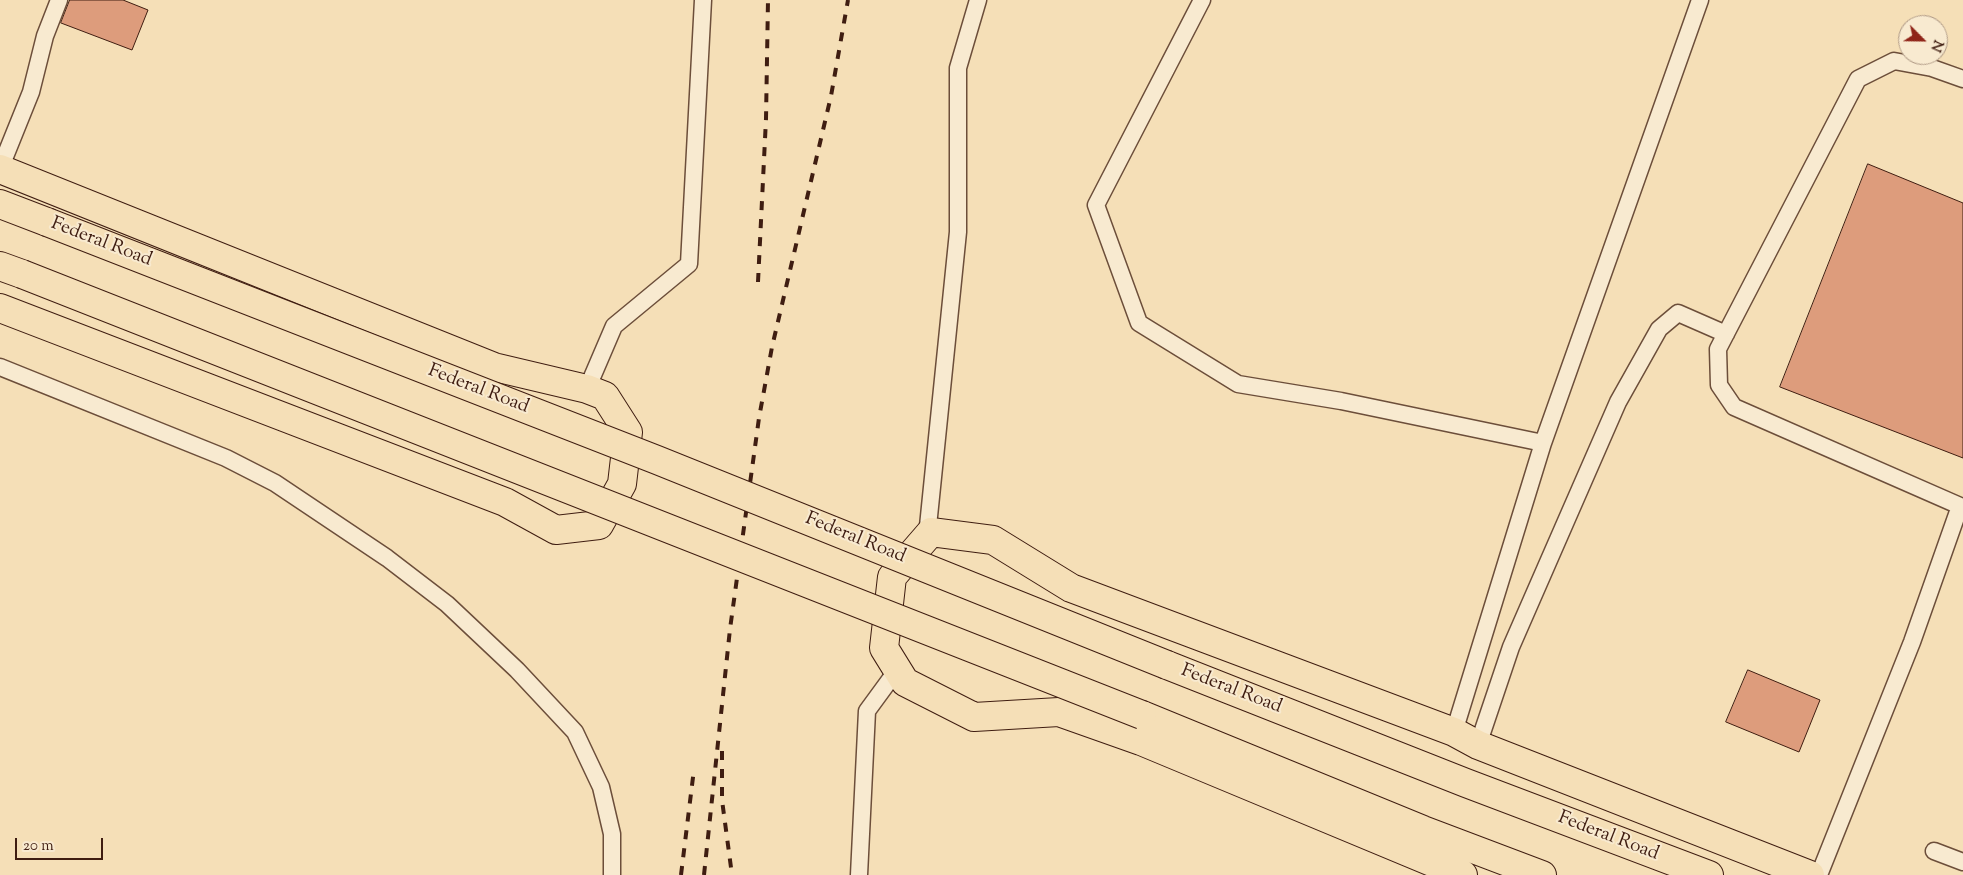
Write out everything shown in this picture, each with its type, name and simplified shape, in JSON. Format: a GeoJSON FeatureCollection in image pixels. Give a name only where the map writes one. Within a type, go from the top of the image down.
{"type":"FeatureCollection","features":[{"type":"Feature","properties":{"kind":"main road"},"geometry":{"type":"LineString","coordinates":[[0,169],[494,367],[587,389],[605,396],[628,432],[622,484],[598,526],[556,530],[505,502],[0,308]]}},
{"type":"Feature","properties":{"kind":"main road","name":"Federal Road"},"geometry":{"type":"LineString","coordinates":[[0,204],[647,456],[1466,783],[1710,875]]}},
{"type":"Feature","properties":{"kind":"main road"},"geometry":{"type":"LineString","coordinates":[[11,270],[1142,715],[1414,826],[1542,875]]}},
{"type":"Feature","properties":{"kind":"main road"},"geometry":{"type":"LineString","coordinates":[[1463,875],[1141,741],[1059,712],[974,717],[905,682],[884,648],[892,577],[931,532],[993,540],[1071,588],[1454,732],[1478,745],[1810,875]]}},
{"type":"Feature","properties":{"kind":"lane"},"geometry":{"type":"LineString","coordinates":[[0,169],[30,92],[45,36],[59,0]]}},
{"type":"Feature","properties":{"kind":"lane"},"geometry":{"type":"LineString","coordinates":[[587,389],[614,326],[690,264],[703,0]]}},
{"type":"Feature","properties":{"kind":"lane"},"geometry":{"type":"LineString","coordinates":[[927,536],[958,232],[958,68],[978,0]]}},
{"type":"Feature","properties":{"kind":"lane"},"geometry":{"type":"LineString","coordinates":[[1202,0],[1096,205],[1139,323],[1238,384],[1341,401],[1543,443]]}},
{"type":"Feature","properties":{"kind":"lane"},"geometry":{"type":"LineString","coordinates":[[1454,732],[1543,443],[1700,0]]}},
{"type":"Feature","properties":{"kind":"lane"},"geometry":{"type":"LineString","coordinates":[[1819,875],[1912,642],[1962,507],[1734,407],[1720,385],[1718,349],[1858,78],[1894,61],[1932,68],[1963,79]]}},
{"type":"Feature","properties":{"kind":"lane"},"geometry":{"type":"LineString","coordinates":[[1478,745],[1511,647],[1564,523],[1618,402],[1659,329],[1678,313],[1726,334]]}},
{"type":"Feature","properties":{"kind":"lane"},"geometry":{"type":"LineString","coordinates":[[0,367],[226,458],[275,483],[387,558],[447,604],[517,670],[575,732],[601,787],[612,834],[612,875]]}},
{"type":"Feature","properties":{"kind":"lane"},"geometry":{"type":"LineString","coordinates":[[859,875],[867,711],[898,670]]}},
{"type":"Feature","properties":{"kind":"lane"},"geometry":{"type":"LineString","coordinates":[[1934,851],[1963,862]]}},
{"type":"Feature","properties":{"kind":"building"},"geometry":{"type":"Polygon","coordinates":[[[70,0],[123,0],[148,10],[132,50],[61,23],[70,0]]]}},
{"type":"Feature","properties":{"kind":"building"},"geometry":{"type":"Polygon","coordinates":[[[1868,164],[1963,203],[1963,458],[1780,387],[1868,164]]]}},
{"type":"Feature","properties":{"kind":"building"},"geometry":{"type":"Polygon","coordinates":[[[1748,670],[1820,700],[1799,752],[1726,722],[1748,670]]]}},
{"type":"Feature","properties":{"kind":"railway"},"geometry":{"type":"LineString","coordinates":[[758,282],[766,119],[768,0]]}},
{"type":"Feature","properties":{"kind":"railway"},"geometry":{"type":"LineString","coordinates":[[704,875],[730,629],[759,418],[772,347],[831,96],[848,0]]}},
{"type":"Feature","properties":{"kind":"railway"},"geometry":{"type":"LineString","coordinates":[[722,751],[722,800],[732,875]]}},
{"type":"Feature","properties":{"kind":"railway"},"geometry":{"type":"LineString","coordinates":[[681,875],[694,769]]}}]}
